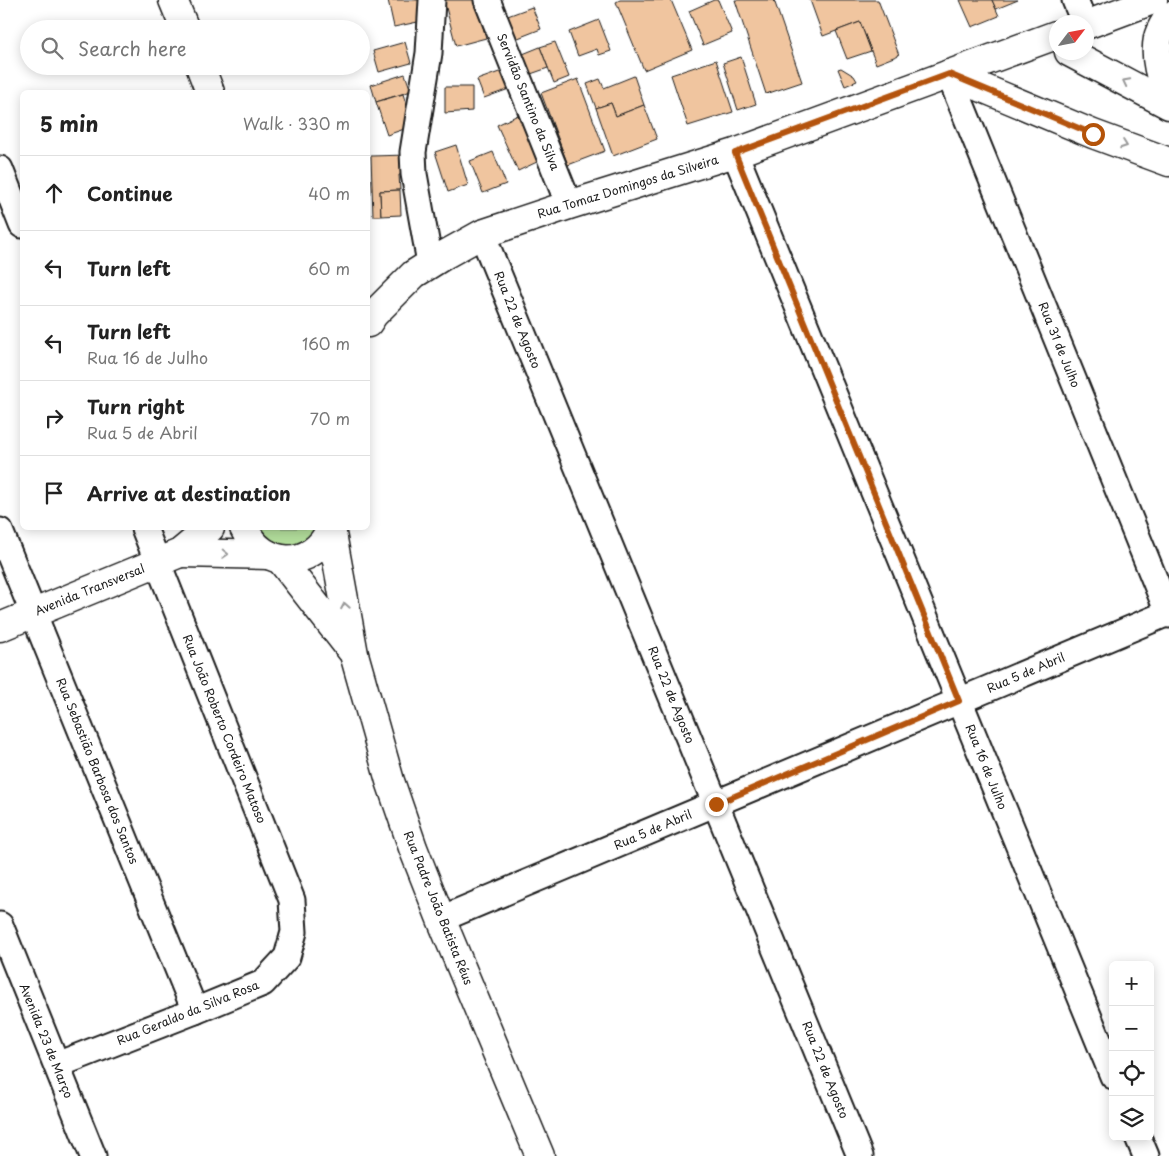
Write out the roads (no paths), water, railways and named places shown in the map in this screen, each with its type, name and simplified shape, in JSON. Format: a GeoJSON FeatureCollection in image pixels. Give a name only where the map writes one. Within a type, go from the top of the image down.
{"type":"FeatureCollection","features":[{"type":"Feature","properties":{"kind":"main road"},"geometry":{"type":"LineString","coordinates":[[173,0],[181,20]]}},
{"type":"Feature","properties":{"kind":"main road"},"geometry":{"type":"LineString","coordinates":[[1094,21],[1153,0]]}},
{"type":"Feature","properties":{"kind":"main road"},"geometry":{"type":"LineString","coordinates":[[1169,16],[1158,36],[1157,65],[1169,97]]}},
{"type":"Feature","properties":{"kind":"main road","name":"Rua Tomaz Domingos da Silveira"},"geometry":{"type":"LineString","coordinates":[[370,320],[405,282],[430,263],[482,234],[735,153],[949,74],[1049,41]]}},
{"type":"Feature","properties":{"kind":"main road"},"geometry":{"type":"LineString","coordinates":[[1084,60],[1169,105]]}},
{"type":"Feature","properties":{"kind":"main road"},"geometry":{"type":"LineString","coordinates":[[949,74],[1093,134],[1169,162]]}},
{"type":"Feature","properties":{"kind":"main road"},"geometry":{"type":"LineString","coordinates":[[203,75],[209,90]]}},
{"type":"Feature","properties":{"kind":"main road","name":"Rua Tomaz Domingos da Silveira"},"geometry":{"type":"LineString","coordinates":[[370,301],[405,282]]}},
{"type":"Feature","properties":{"kind":"main road","name":"Avenida Transversal"},"geometry":{"type":"LineString","coordinates":[[0,627],[169,558],[207,530]]}},
{"type":"Feature","properties":{"kind":"main road","name":"Rua Padre João Batista Réus"},"geometry":{"type":"LineString","coordinates":[[245,530],[258,548],[274,557],[354,654]]}},
{"type":"Feature","properties":{"kind":"main road","name":"Avenida Transversal"},"geometry":{"type":"LineString","coordinates":[[169,558],[274,557],[293,559],[306,556],[317,548],[326,539],[330,530]]}},
{"type":"Feature","properties":{"kind":"main road","name":"Rua Padre João Batista Réus"},"geometry":{"type":"LineString","coordinates":[[331,530],[354,654],[390,781],[413,848],[441,919],[540,1156]]}},
{"type":"Feature","properties":{"kind":"street"},"geometry":{"type":"LineString","coordinates":[[430,263],[414,174],[414,152],[429,52],[432,0]]}},
{"type":"Feature","properties":{"kind":"street","name":"Servidão Santino da Silva"},"geometry":{"type":"LineString","coordinates":[[487,0],[569,205]]}},
{"type":"Feature","properties":{"kind":"street"},"geometry":{"type":"LineString","coordinates":[[1075,0],[1082,15]]}},
{"type":"Feature","properties":{"kind":"street","name":"Rua 31 de Julho"},"geometry":{"type":"LineString","coordinates":[[949,74],[1169,614]]}},
{"type":"Feature","properties":{"kind":"street","name":"Rua 16 de Julho"},"geometry":{"type":"LineString","coordinates":[[735,153],[1109,1066]]}},
{"type":"Feature","properties":{"kind":"street"},"geometry":{"type":"LineString","coordinates":[[0,168],[20,220]]}},
{"type":"Feature","properties":{"kind":"street","name":"Rua 22 de Agosto"},"geometry":{"type":"LineString","coordinates":[[482,234],[860,1156]]}},
{"type":"Feature","properties":{"kind":"street","name":"Rua Sebastião Barbosa dos Santos"},"geometry":{"type":"LineString","coordinates":[[0,530],[195,1011]]}},
{"type":"Feature","properties":{"kind":"street","name":"Rua João Roberto Cordeiro Matoso"},"geometry":{"type":"LineString","coordinates":[[146,530],[169,558],[292,900],[294,932]]}},
{"type":"Feature","properties":{"kind":"street","name":"Rua 5 de Abril"},"geometry":{"type":"LineString","coordinates":[[441,919],[1169,614]]}},
{"type":"Feature","properties":{"kind":"street","name":"Avenida 23 de Março"},"geometry":{"type":"LineString","coordinates":[[0,925],[93,1156]]}},
{"type":"Feature","properties":{"kind":"street","name":"Rua Geraldo da Silva Rosa"},"geometry":{"type":"LineString","coordinates":[[57,1065],[263,983],[287,957],[294,932]]}},
{"type":"Feature","properties":{"kind":"street"},"geometry":{"type":"LineString","coordinates":[[1140,1141],[1146,1156]]}}]}
